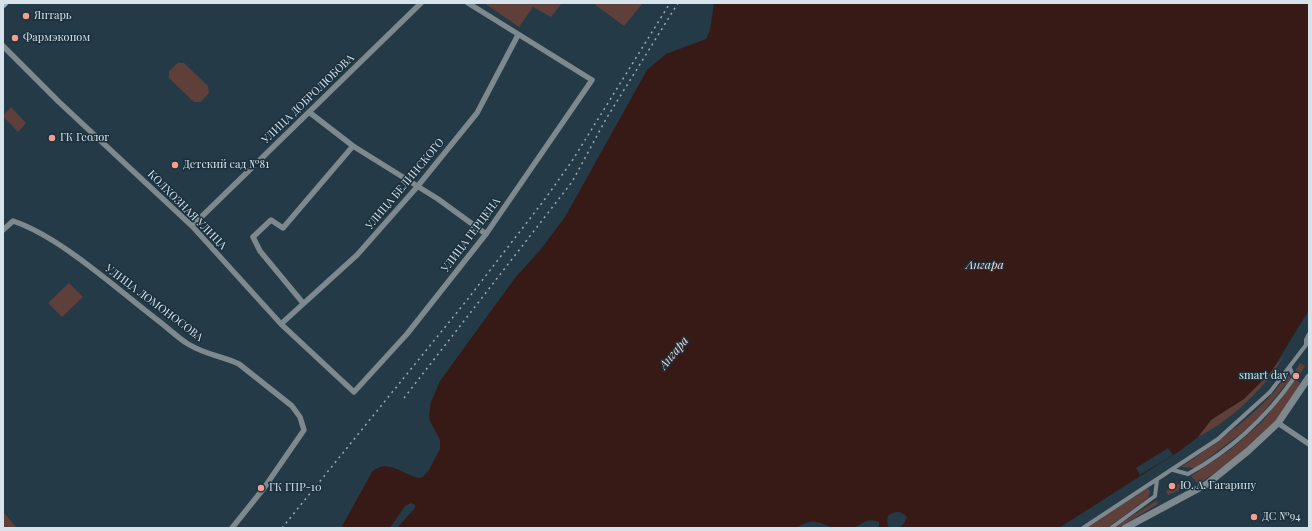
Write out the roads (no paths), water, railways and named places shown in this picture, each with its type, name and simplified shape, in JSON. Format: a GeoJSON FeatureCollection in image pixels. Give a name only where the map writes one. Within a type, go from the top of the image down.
{"type":"FeatureCollection","features":[{"type":"Feature","properties":{"kind":"street","name":"УЛИЦА ДОБРОЛЮБОВА"},"geometry":{"type":"LineString","coordinates":[[192,226],[421,3]]}},
{"type":"Feature","properties":{"kind":"street"},"geometry":{"type":"LineString","coordinates":[[468,3],[518,35]]}},
{"type":"Feature","properties":{"kind":"street","name":"УЛИЦА ГЕРЦЕНА"},"geometry":{"type":"LineString","coordinates":[[354,392],[407,334],[486,234],[592,80],[518,35]]}},
{"type":"Feature","properties":{"kind":"street","name":"УЛИЦА БЕЛИНСКОГО"},"geometry":{"type":"LineString","coordinates":[[281,324],[357,255],[417,187],[477,113],[518,35]]}},
{"type":"Feature","properties":{"kind":"street","name":"КОЛХОЗНАЯ УЛИЦА"},"geometry":{"type":"LineString","coordinates":[[3,46],[59,102],[192,226],[281,324],[354,392]]}},
{"type":"Feature","properties":{"kind":"street"},"geometry":{"type":"LineString","coordinates":[[309,112],[353,146],[454,210],[486,234]]}},
{"type":"Feature","properties":{"kind":"street"},"geometry":{"type":"LineString","coordinates":[[303,303],[260,251],[253,237],[270,220],[283,228],[353,146]]}},
{"type":"Feature","properties":{"kind":"street","name":"УЛИЦА ЛОМОНОСОВА"},"geometry":{"type":"LineString","coordinates":[[3,230],[13,221],[44,235],[98,274],[188,344],[207,354],[229,359],[239,364],[292,406],[300,417],[304,430],[264,488],[232,528]]}},
{"type":"Feature","properties":{"kind":"street"},"geometry":{"type":"LineString","coordinates":[[1083,528],[1218,439],[1270,392],[1307,345],[1306,340],[1309,334]]}},
{"type":"Feature","properties":{"kind":"street"},"geometry":{"type":"LineString","coordinates":[[1173,470],[1188,474],[1203,466],[1244,435],[1274,406],[1294,378],[1290,368]]}},
{"type":"Feature","properties":{"kind":"street"},"geometry":{"type":"LineString","coordinates":[[1125,528],[1207,484],[1248,451],[1278,422],[1309,377]]}},
{"type":"Feature","properties":{"kind":"street"},"geometry":{"type":"LineString","coordinates":[[1278,422],[1309,444]]}},
{"type":"Feature","properties":{"kind":"street"},"geometry":{"type":"LineString","coordinates":[[1110,528],[1155,496],[1157,480]]}},
{"type":"Feature","properties":{"kind":"water","name":"Ангара"},"geometry":{"type":"Polygon","coordinates":[[[714,3],[1309,3],[1309,310],[1271,372],[1244,399],[1211,420],[1198,437],[1181,450],[1059,528],[900,528],[907,517],[903,513],[898,512],[888,516],[887,522],[889,528],[879,528],[879,522],[869,520],[854,527],[843,528],[833,528],[821,523],[810,522],[796,528],[397,528],[415,508],[415,505],[411,503],[405,506],[390,528],[341,528],[372,472],[378,468],[383,466],[395,468],[418,478],[423,477],[429,470],[440,449],[440,440],[430,421],[429,415],[431,402],[440,381],[515,278],[541,249],[565,217],[647,70],[666,54],[706,39],[710,30],[714,3]]]}},
{"type":"Feature","properties":{"kind":"railway"},"geometry":{"type":"LineString","coordinates":[[282,528],[467,300],[545,199],[572,161],[670,3]]}},
{"type":"Feature","properties":{"kind":"railway"},"geometry":{"type":"LineString","coordinates":[[404,398],[572,182],[606,119],[678,3]]}},
{"type":"Feature","properties":{"kind":"place","name":"Янтарь"},"geometry":{"type":"Point","coordinates":[26,16]}},
{"type":"Feature","properties":{"kind":"place","name":"Фармэконом"},"geometry":{"type":"Point","coordinates":[15,38]}},
{"type":"Feature","properties":{"kind":"place","name":"ГК Геолог"},"geometry":{"type":"Point","coordinates":[52,138]}},
{"type":"Feature","properties":{"kind":"place","name":"Детский сад №81"},"geometry":{"type":"Point","coordinates":[175,165]}},
{"type":"Feature","properties":{"kind":"place","name":"smart day"},"geometry":{"type":"Point","coordinates":[1296,376]}},
{"type":"Feature","properties":{"kind":"place","name":"Ю. А. Гагарину"},"geometry":{"type":"Point","coordinates":[1172,486]}},
{"type":"Feature","properties":{"kind":"place","name":"ГК ГПР-10"},"geometry":{"type":"Point","coordinates":[261,488]}},
{"type":"Feature","properties":{"kind":"place","name":"ДС №94"},"geometry":{"type":"Point","coordinates":[1254,517]}}]}
